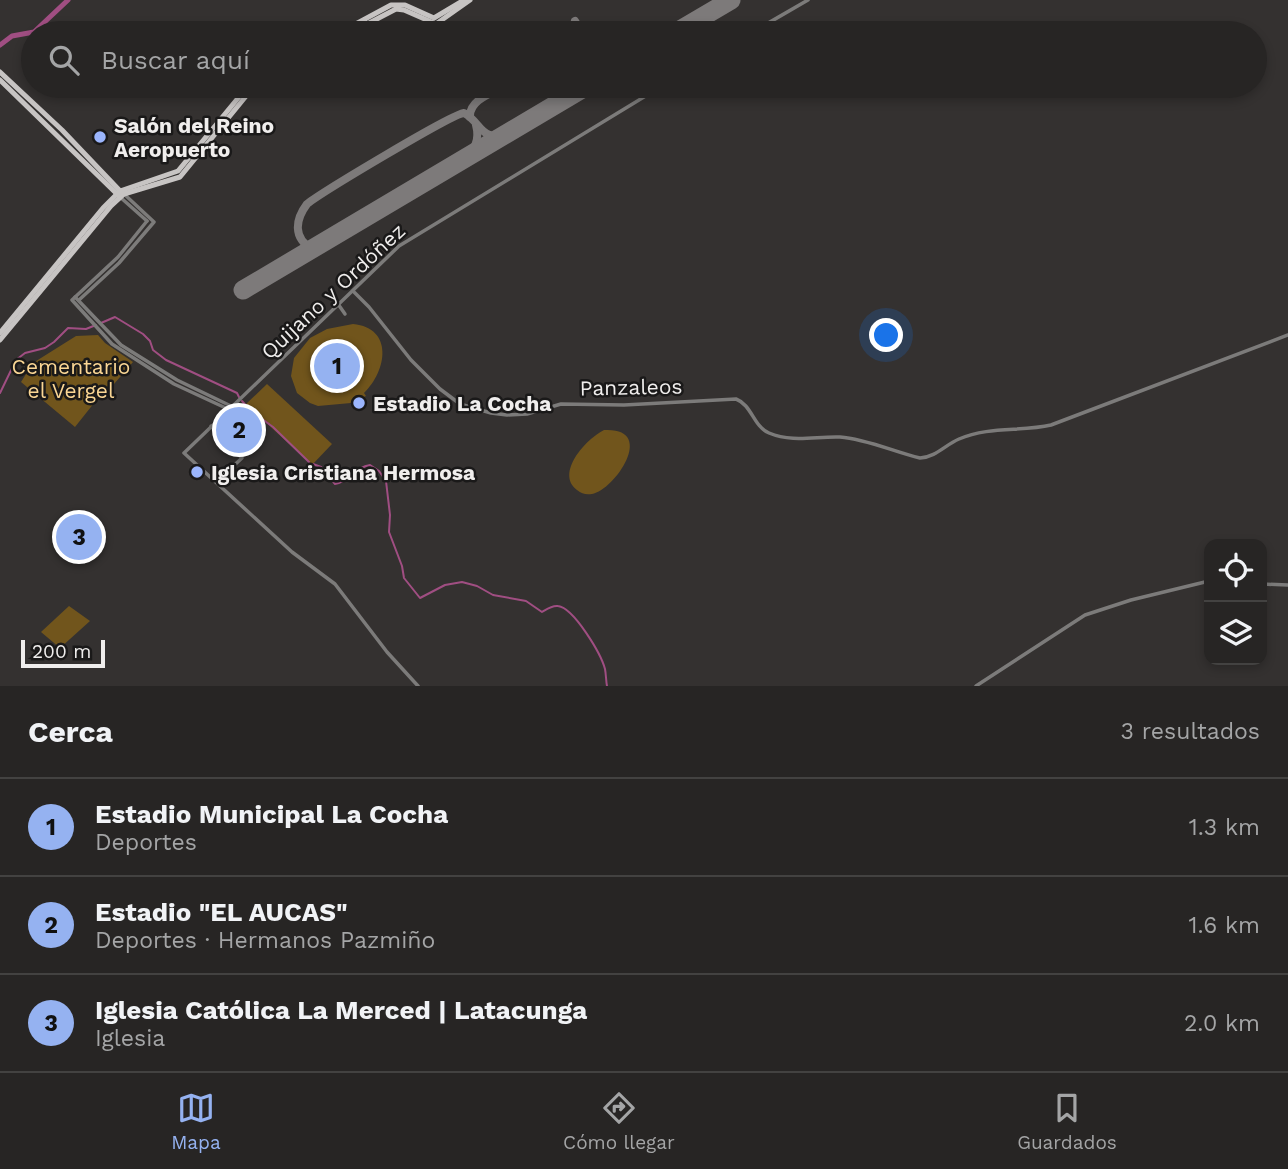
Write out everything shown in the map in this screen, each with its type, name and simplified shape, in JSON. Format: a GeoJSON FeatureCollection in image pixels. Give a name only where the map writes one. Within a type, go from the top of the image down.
{"type":"FeatureCollection","features":[{"type":"Feature","properties":{"kind":"main road"},"geometry":{"type":"LineString","coordinates":[[373,21],[396,9],[428,19],[436,18],[464,0]]}},
{"type":"Feature","properties":{"kind":"main road"},"geometry":{"type":"LineString","coordinates":[[440,21],[470,0]]}},
{"type":"Feature","properties":{"kind":"main road"},"geometry":{"type":"LineString","coordinates":[[361,21],[391,5],[405,5],[431,21]]}},
{"type":"Feature","properties":{"kind":"main road"},"geometry":{"type":"LineString","coordinates":[[0,72],[4,81],[21,95]]}},
{"type":"Feature","properties":{"kind":"main road"},"geometry":{"type":"LineString","coordinates":[[24,98],[62,130],[120,194]]}},
{"type":"Feature","properties":{"kind":"main road"},"geometry":{"type":"LineString","coordinates":[[0,332],[103,208],[120,194],[178,171],[238,98]]}},
{"type":"Feature","properties":{"kind":"main road"},"geometry":{"type":"LineString","coordinates":[[0,340],[120,194],[180,177],[244,98]]}},
{"type":"Feature","properties":{"kind":"street"},"geometry":{"type":"LineString","coordinates":[[772,21],[808,0]]}},
{"type":"Feature","properties":{"kind":"street","name":"Quijano y Ordóñez"},"geometry":{"type":"LineString","coordinates":[[216,482],[184,453],[406,241],[642,98]]}},
{"type":"Feature","properties":{"kind":"street"},"geometry":{"type":"LineString","coordinates":[[75,300],[150,223],[120,194]]}},
{"type":"Feature","properties":{"kind":"street","name":"Panzaleos"},"geometry":{"type":"LineString","coordinates":[[353,290],[411,360],[440,389],[460,404],[507,415],[527,414],[561,404],[624,405],[733,398],[743,402],[758,426],[772,434],[804,439],[840,437],[927,458],[970,435],[1004,428],[1038,428],[1051,425],[1288,335]]}},
{"type":"Feature","properties":{"kind":"street"},"geometry":{"type":"LineString","coordinates":[[75,300],[97,321],[112,344],[174,384],[219,405],[232,408]]}},
{"type":"Feature","properties":{"kind":"street"},"geometry":{"type":"LineString","coordinates":[[75,300],[90,322],[121,345],[177,380],[232,408]]}},
{"type":"Feature","properties":{"kind":"street"},"geometry":{"type":"LineString","coordinates":[[338,304],[345,314]]}},
{"type":"Feature","properties":{"kind":"street"},"geometry":{"type":"LineString","coordinates":[[219,405],[222,410],[219,419]]}},
{"type":"Feature","properties":{"kind":"street"},"geometry":{"type":"LineString","coordinates":[[211,426],[242,458],[216,482],[292,552],[335,584],[387,652],[418,686]]}},
{"type":"Feature","properties":{"kind":"street"},"geometry":{"type":"LineString","coordinates":[[975,686],[1085,615],[1138,598],[1204,582]]}},
{"type":"Feature","properties":{"kind":"street"},"geometry":{"type":"LineString","coordinates":[[1267,584],[1288,585]]}},
{"type":"Feature","properties":{"kind":"green space"},"geometry":{"type":"Polygon","coordinates":[[[353,324],[366,327],[375,333],[381,342],[378,374],[364,393],[366,396],[351,403],[318,406],[310,403],[297,393],[291,376],[294,358],[310,338],[327,329],[353,324]]]}},
{"type":"Feature","properties":{"kind":"green space","name":"Cementario el Vergel"},"geometry":{"type":"Polygon","coordinates":[[[98,335],[133,362],[114,384],[110,383],[75,427],[21,382],[33,363],[76,336],[98,335]]]}},
{"type":"Feature","properties":{"kind":"green space"},"geometry":{"type":"Polygon","coordinates":[[[267,384],[332,444],[312,465],[246,404],[267,384]]]}},
{"type":"Feature","properties":{"kind":"green space"},"geometry":{"type":"Polygon","coordinates":[[[238,405],[265,432],[244,452],[217,425],[238,405]]]}},
{"type":"Feature","properties":{"kind":"green space"},"geometry":{"type":"Polygon","coordinates":[[[604,430],[620,432],[628,438],[630,448],[627,459],[602,490],[584,494],[571,483],[571,466],[582,448],[604,430]]]}},
{"type":"Feature","properties":{"kind":"green space"},"geometry":{"type":"Polygon","coordinates":[[[69,606],[90,621],[60,648],[41,632],[69,606]]]}},
{"type":"Feature","properties":{"kind":"waterway"},"geometry":{"type":"LineString","coordinates":[[46,21],[68,0]]}},
{"type":"Feature","properties":{"kind":"waterway"},"geometry":{"type":"LineString","coordinates":[[0,45],[12,36],[21,34]]}},
{"type":"Feature","properties":{"kind":"waterway"},"geometry":{"type":"LineString","coordinates":[[101,323],[115,317],[143,334],[150,341],[153,350],[166,360],[237,393],[239,397]]}},
{"type":"Feature","properties":{"kind":"waterway"},"geometry":{"type":"LineString","coordinates":[[0,393],[16,360],[25,353],[45,348],[68,328],[86,329],[96,325]]}},
{"type":"Feature","properties":{"kind":"waterway"},"geometry":{"type":"LineString","coordinates":[[242,401],[309,462]]}},
{"type":"Feature","properties":{"kind":"waterway"},"geometry":{"type":"LineString","coordinates":[[313,464],[321,467],[335,484],[365,466],[370,465],[379,471],[386,481],[389,532],[404,578],[420,598],[445,585],[462,582],[477,586],[493,595],[526,601],[542,612],[558,606],[572,615],[586,633],[605,669],[607,686]]}},
{"type":"Feature","properties":{"kind":"taxiway"},"geometry":{"type":"LineString","coordinates":[[470,117],[473,106],[482,98]]}},
{"type":"Feature","properties":{"kind":"taxiway"},"geometry":{"type":"LineString","coordinates":[[560,101],[564,98]]}},
{"type":"Feature","properties":{"kind":"taxiway"},"geometry":{"type":"LineString","coordinates":[[312,249],[302,240],[298,228],[300,216],[307,204],[387,154],[464,113],[483,131],[493,136],[511,131]]}},
{"type":"Feature","properties":{"kind":"taxiway"},"geometry":{"type":"LineString","coordinates":[[463,159],[476,144],[476,125]]}},
{"type":"Feature","properties":{"kind":"runway"},"geometry":{"type":"LineString","coordinates":[[695,21],[731,0]]}},
{"type":"Feature","properties":{"kind":"runway"},"geometry":{"type":"LineString","coordinates":[[243,290],[567,98]]}},
{"type":"Feature","properties":{"kind":"place","name":"Salón del Reino Aeropuerto"},"geometry":{"type":"Point","coordinates":[100,137]}},
{"type":"Feature","properties":{"kind":"place","name":"Estadio Municipal La Cocha"},"geometry":{"type":"Point","coordinates":[337,366]}},
{"type":"Feature","properties":{"kind":"place","name":"Estadio La Cocha"},"geometry":{"type":"Point","coordinates":[359,403]}},
{"type":"Feature","properties":{"kind":"place","name":"Estadio \"EL AUCAS\""},"geometry":{"type":"Point","coordinates":[239,430]}},
{"type":"Feature","properties":{"kind":"place","name":"Iglesia Cristiana Hermosa"},"geometry":{"type":"Point","coordinates":[197,472]}},
{"type":"Feature","properties":{"kind":"place","name":"Iglesia Católica La Merced | Latacunga"},"geometry":{"type":"Point","coordinates":[79,537]}}]}
